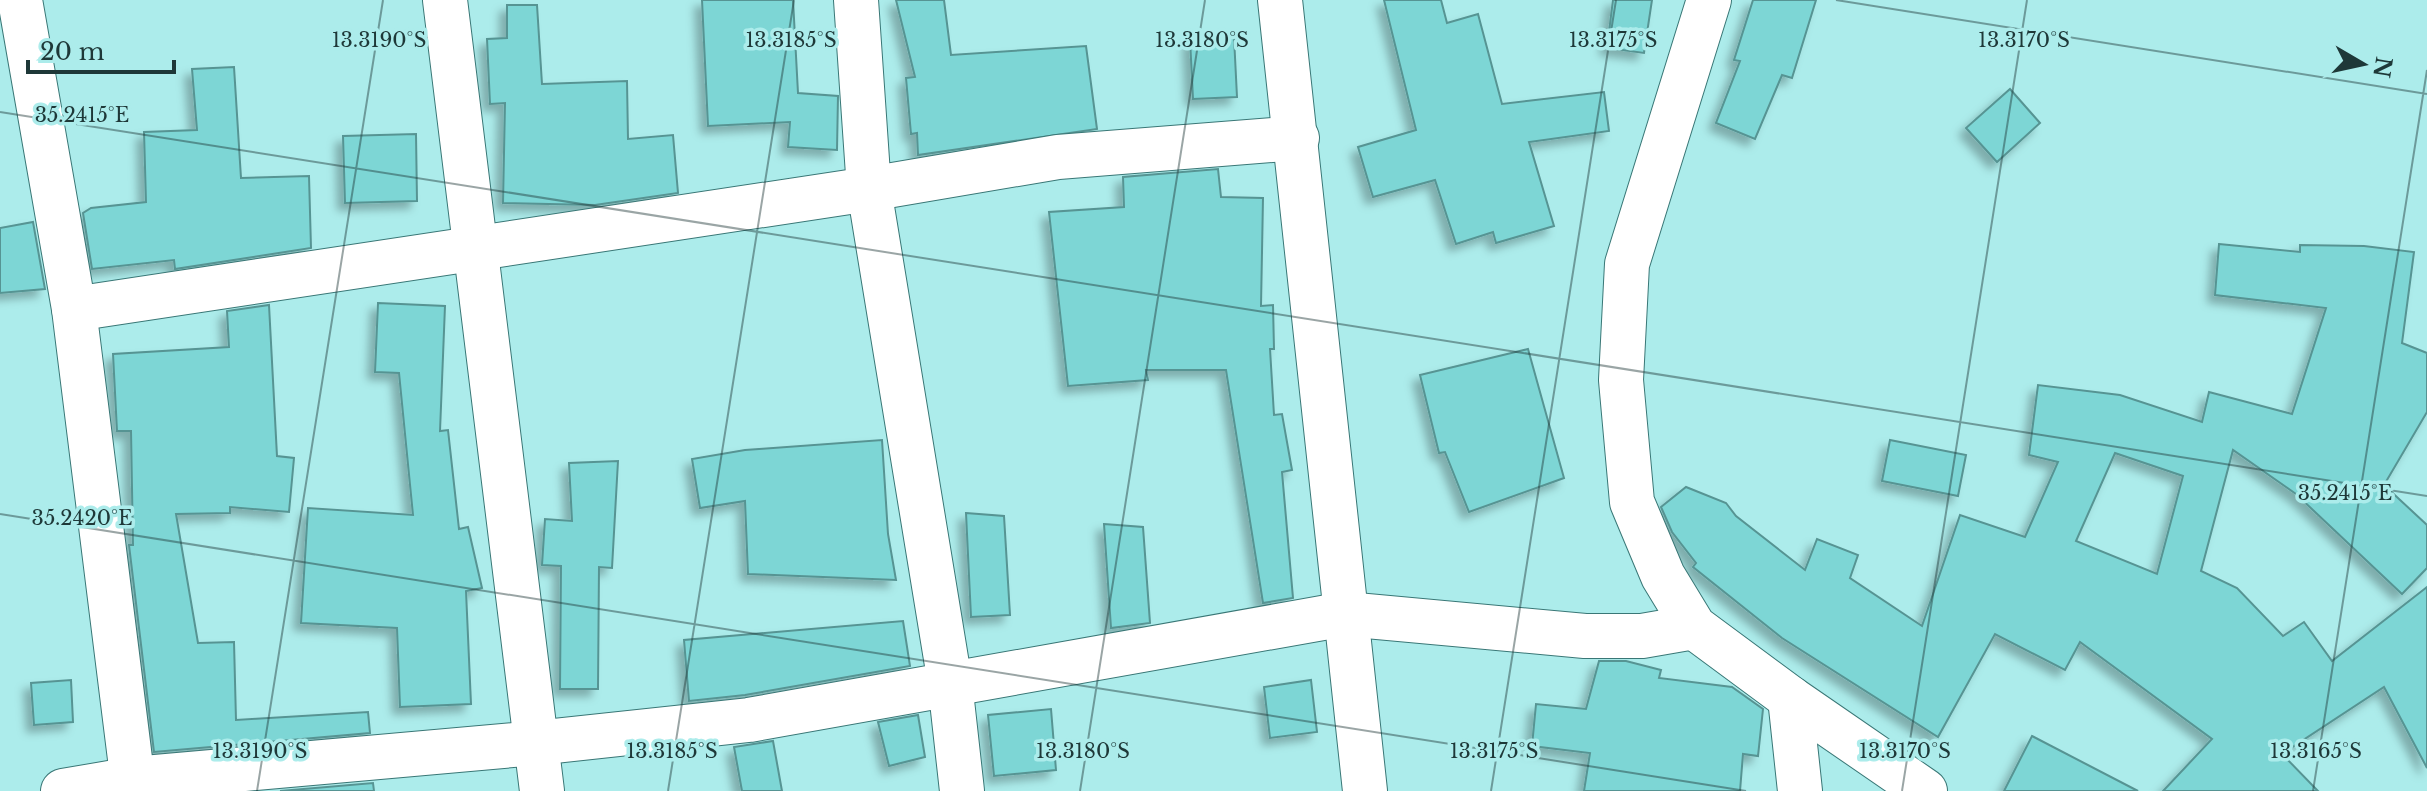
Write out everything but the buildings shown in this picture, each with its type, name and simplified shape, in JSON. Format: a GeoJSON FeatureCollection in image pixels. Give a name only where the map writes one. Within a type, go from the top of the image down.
{"type":"FeatureCollection","features":[{"type":"Feature","properties":{"kind":"street"},"geometry":{"type":"LineString","coordinates":[[20,0],[74,309],[133,785]]}},
{"type":"Feature","properties":{"kind":"street"},"geometry":{"type":"LineString","coordinates":[[445,0],[473,250],[542,791]]}},
{"type":"Feature","properties":{"kind":"street"},"geometry":{"type":"LineString","coordinates":[[856,0],[869,189],[950,683],[962,791]]}},
{"type":"Feature","properties":{"kind":"street"},"geometry":{"type":"LineString","coordinates":[[1280,0],[1365,791]]}},
{"type":"Feature","properties":{"kind":"street"},"geometry":{"type":"LineString","coordinates":[[1709,0],[1627,264],[1621,380],[1632,502],[1663,576],[1694,627],[1925,791]]}},
{"type":"Feature","properties":{"kind":"street"},"geometry":{"type":"LineString","coordinates":[[74,309],[869,189],[1058,157],[1297,138]]}},
{"type":"Feature","properties":{"kind":"street"},"geometry":{"type":"LineString","coordinates":[[63,791],[749,720],[1345,614],[1585,636],[1642,636],[1694,627]]}},
{"type":"Feature","properties":{"kind":"street"},"geometry":{"type":"LineString","coordinates":[[1790,698],[1800,791]]}}]}
